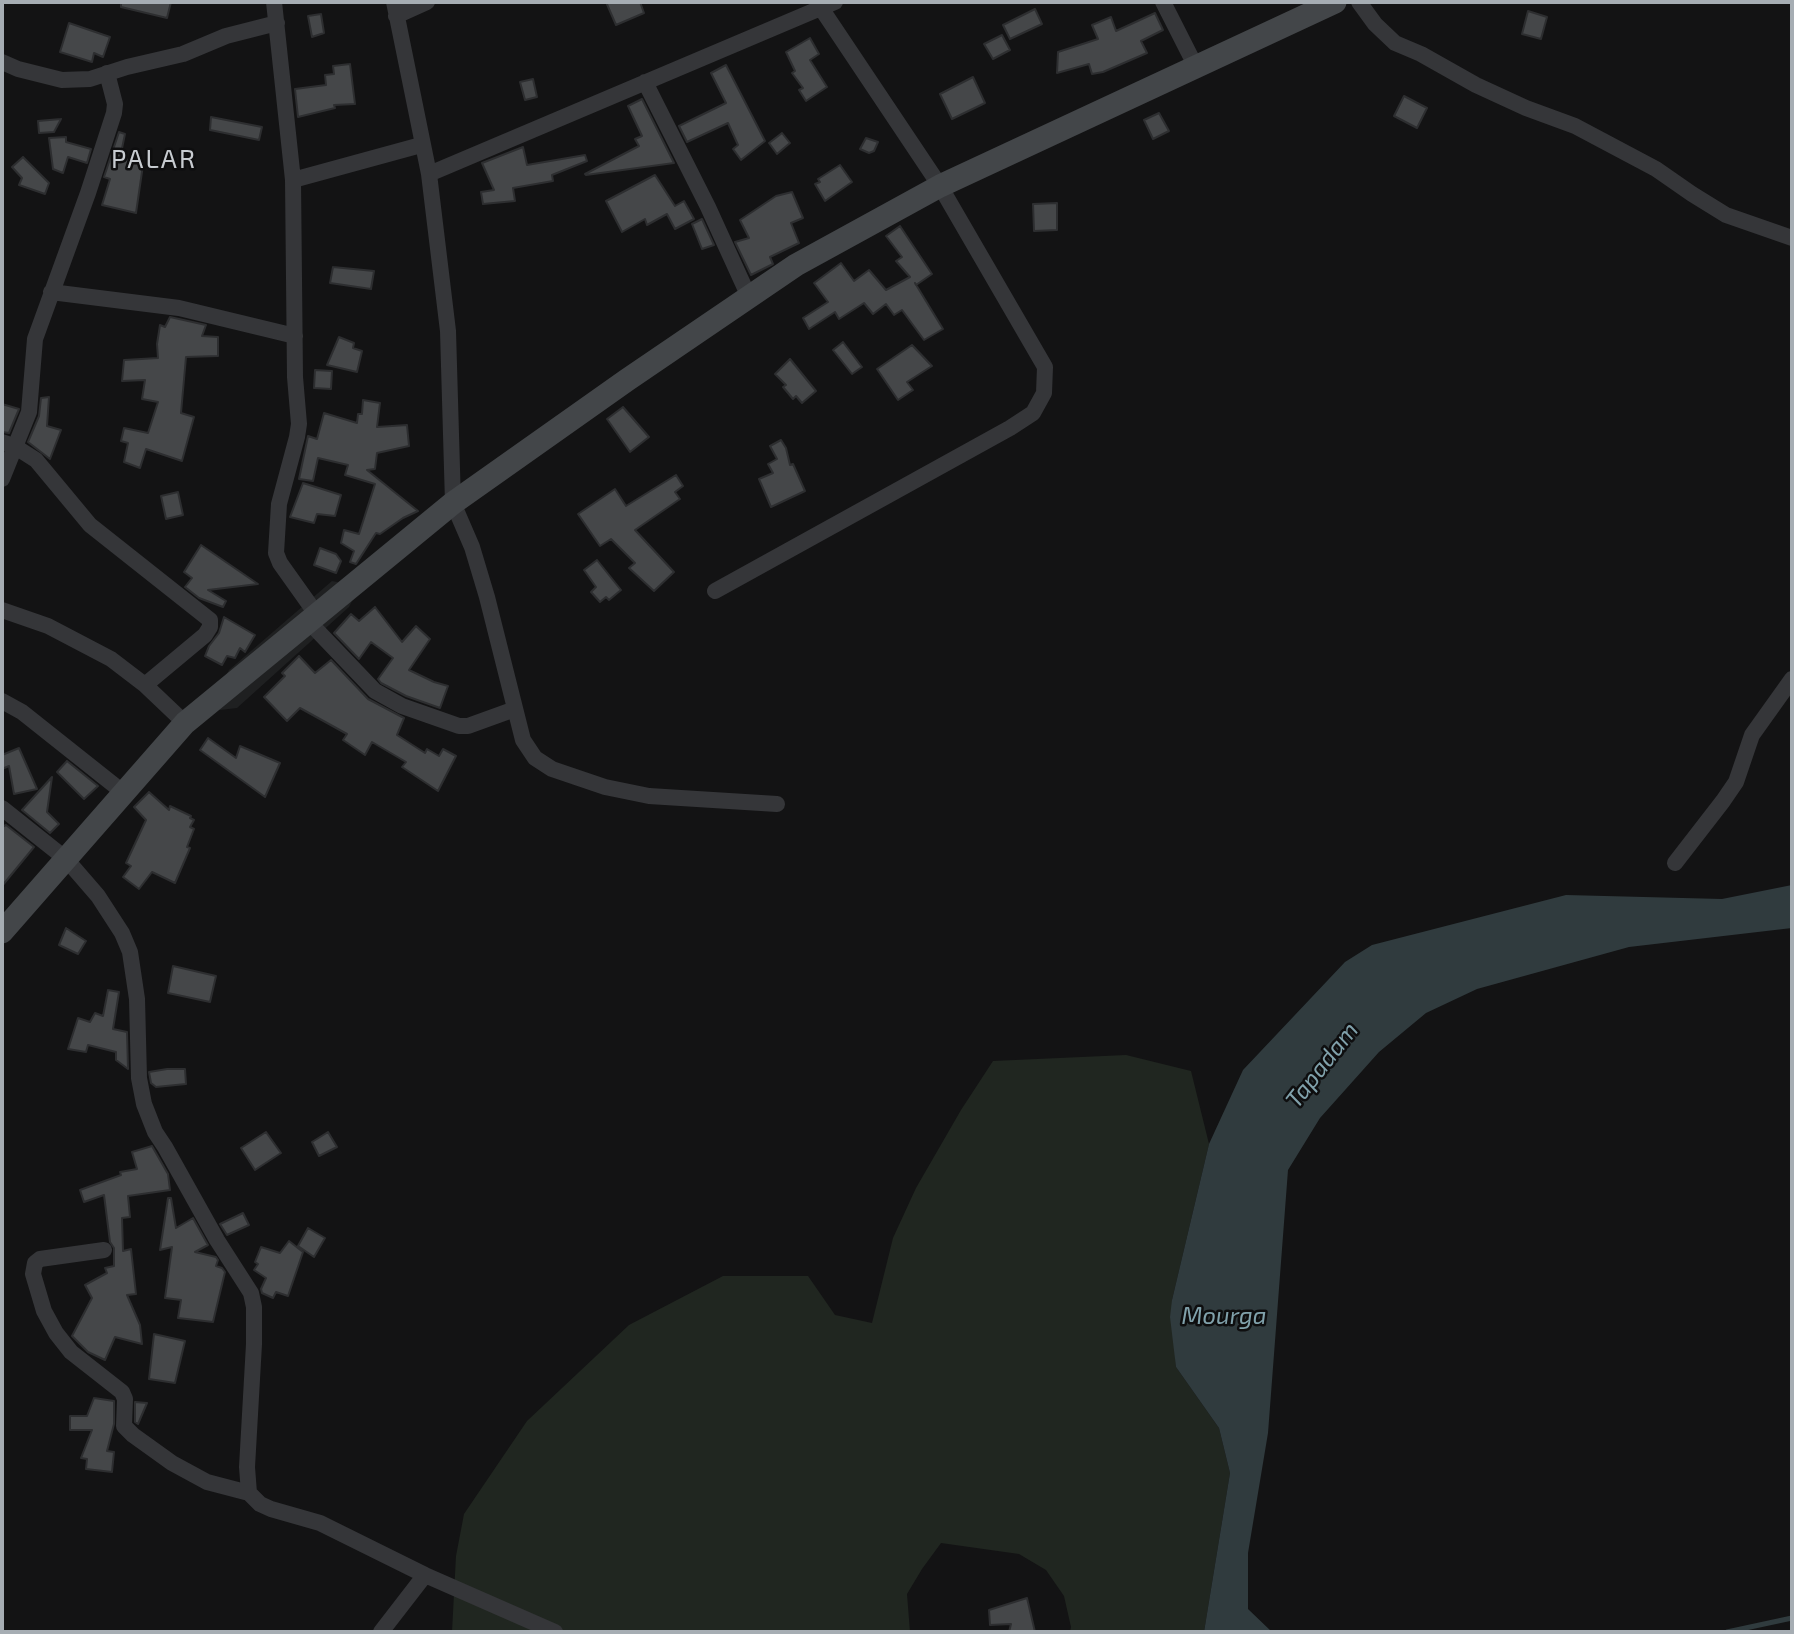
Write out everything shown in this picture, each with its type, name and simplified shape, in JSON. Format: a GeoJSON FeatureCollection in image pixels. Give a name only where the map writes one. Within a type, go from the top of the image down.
{"type":"FeatureCollection","features":[{"type":"Feature","properties":{"kind":"street"},"geometry":{"type":"LineString","coordinates":[[274,2],[293,180],[299,424],[279,503],[276,553],[313,619],[375,691],[402,706],[459,726],[467,726],[515,709]]}},
{"type":"Feature","properties":{"kind":"street"},"geometry":{"type":"LineString","coordinates":[[427,2],[395,9],[429,174],[448,331],[453,503],[472,547],[487,597],[523,740],[536,758],[552,769],[605,787],[649,796],[777,804]]}},
{"type":"Feature","properties":{"kind":"street"},"geometry":{"type":"LineString","coordinates":[[1163,2],[1196,67]]}},
{"type":"Feature","properties":{"kind":"street"},"geometry":{"type":"LineString","coordinates":[[2,932],[185,723],[453,503],[627,380],[796,265],[940,186],[1335,2]]}},
{"type":"Feature","properties":{"kind":"street"},"geometry":{"type":"LineString","coordinates":[[1359,2],[1395,43],[1421,54],[1476,85],[1575,127],[1656,169],[1726,215],[1792,238]]}},
{"type":"Feature","properties":{"kind":"street"},"geometry":{"type":"LineString","coordinates":[[429,174],[824,4],[940,186],[1045,368],[1044,393],[1033,413],[1010,428],[715,592]]}},
{"type":"Feature","properties":{"kind":"street"},"geometry":{"type":"LineString","coordinates":[[2,62],[18,69],[62,80],[90,79],[183,54],[226,36],[277,23]]}},
{"type":"Feature","properties":{"kind":"street"},"geometry":{"type":"LineString","coordinates":[[2,479],[8,444],[29,412],[35,339],[114,113],[115,104],[107,73]]}},
{"type":"Feature","properties":{"kind":"street"},"geometry":{"type":"LineString","coordinates":[[645,82],[708,207],[749,297]]}},
{"type":"Feature","properties":{"kind":"street"},"geometry":{"type":"LineString","coordinates":[[293,180],[421,145]]}},
{"type":"Feature","properties":{"kind":"street"},"geometry":{"type":"LineString","coordinates":[[51,292],[179,308],[295,336]]}},
{"type":"Feature","properties":{"kind":"street"},"geometry":{"type":"LineString","coordinates":[[8,444],[36,460],[90,525],[211,620],[205,635],[145,685]]}},
{"type":"Feature","properties":{"kind":"street"},"geometry":{"type":"LineString","coordinates":[[2,610],[48,626],[111,659],[145,685],[185,723]]}},
{"type":"Feature","properties":{"kind":"street"},"geometry":{"type":"LineString","coordinates":[[1675,863],[1736,782],[1752,735],[1792,679]]}},
{"type":"Feature","properties":{"kind":"street"},"geometry":{"type":"LineString","coordinates":[[2,701],[22,712],[124,793]]}},
{"type":"Feature","properties":{"kind":"street"},"geometry":{"type":"LineString","coordinates":[[2,808],[66,859],[98,896],[122,933],[130,952],[137,999],[139,1078],[144,1104],[155,1132],[251,1293],[254,1331],[247,1466],[249,1493]]}},
{"type":"Feature","properties":{"kind":"street"},"geometry":{"type":"LineString","coordinates":[[104,1250],[40,1259],[35,1263],[33,1275],[44,1311],[56,1333],[71,1352],[122,1392],[125,1399],[124,1426],[133,1435],[172,1463],[207,1482],[249,1493],[260,1504],[271,1509],[320,1523],[425,1575],[555,1632]]}},
{"type":"Feature","properties":{"kind":"street"},"geometry":{"type":"LineString","coordinates":[[381,1632],[425,1575]]}},
{"type":"Feature","properties":{"kind":"shaded area"},"geometry":{"type":"Polygon","coordinates":[[[332,581],[347,584],[353,599],[349,607],[237,708],[220,710],[214,696],[229,670],[332,581]]]}},
{"type":"Feature","properties":{"kind":"shaded area"},"geometry":{"type":"Polygon","coordinates":[[[1126,1055],[1191,1071],[1209,1144],[1172,1300],[1176,1367],[1219,1428],[1230,1473],[1204,1632],[1070,1632],[1064,1596],[1046,1570],[1019,1554],[941,1543],[907,1594],[910,1632],[452,1632],[456,1556],[464,1514],[527,1421],[629,1325],[723,1276],[808,1276],[835,1315],[872,1323],[893,1238],[916,1188],[993,1061],[1126,1055]]]}},
{"type":"Feature","properties":{"kind":"water","name":"Mourga"},"geometry":{"type":"Polygon","coordinates":[[[1792,885],[1792,928],[1629,947],[1477,989],[1426,1013],[1379,1052],[1320,1118],[1288,1170],[1268,1433],[1248,1553],[1248,1609],[1272,1632],[1204,1632],[1230,1473],[1219,1428],[1176,1367],[1170,1317],[1209,1144],[1243,1070],[1345,962],[1372,945],[1566,895],[1722,899],[1792,885]]]}},
{"type":"Feature","properties":{"kind":"building"},"geometry":{"type":"Polygon","coordinates":[[[121,2],[171,2],[167,18],[121,7],[121,2]]]}},
{"type":"Feature","properties":{"kind":"building"},"geometry":{"type":"Polygon","coordinates":[[[606,2],[640,2],[644,13],[616,25],[606,2]]]}},
{"type":"Feature","properties":{"kind":"building"},"geometry":{"type":"Polygon","coordinates":[[[1035,9],[1042,24],[1010,39],[1003,25],[1035,9]]]}},
{"type":"Feature","properties":{"kind":"building"},"geometry":{"type":"Polygon","coordinates":[[[1528,11],[1547,17],[1541,39],[1522,34],[1528,11]]]}},
{"type":"Feature","properties":{"kind":"building"},"geometry":{"type":"Polygon","coordinates":[[[1155,13],[1163,30],[1141,41],[1147,53],[1103,72],[1092,74],[1089,64],[1057,73],[1058,52],[1098,39],[1092,25],[1111,17],[1116,31],[1155,13]]]}},
{"type":"Feature","properties":{"kind":"building"},"geometry":{"type":"Polygon","coordinates":[[[321,14],[324,33],[312,37],[308,16],[321,14]]]}},
{"type":"Feature","properties":{"kind":"building"},"geometry":{"type":"Polygon","coordinates":[[[69,23],[110,37],[103,57],[94,53],[92,62],[60,52],[69,23]]]}},
{"type":"Feature","properties":{"kind":"building"},"geometry":{"type":"Polygon","coordinates":[[[1002,35],[1010,50],[993,59],[984,44],[1002,35]]]}},
{"type":"Feature","properties":{"kind":"building"},"geometry":{"type":"Polygon","coordinates":[[[810,38],[819,54],[810,60],[827,87],[806,101],[799,90],[803,88],[792,73],[795,71],[786,52],[810,38]]]}},
{"type":"Feature","properties":{"kind":"building"},"geometry":{"type":"Polygon","coordinates":[[[350,64],[355,104],[334,105],[335,108],[298,117],[295,89],[326,85],[325,75],[334,74],[333,66],[350,64]]]}},
{"type":"Feature","properties":{"kind":"building"},"geometry":{"type":"Polygon","coordinates":[[[726,65],[765,141],[741,160],[733,149],[738,145],[728,123],[687,142],[679,126],[726,103],[711,73],[726,65]]]}},
{"type":"Feature","properties":{"kind":"building"},"geometry":{"type":"Polygon","coordinates":[[[973,77],[985,103],[952,119],[940,94],[973,77]]]}},
{"type":"Feature","properties":{"kind":"building"},"geometry":{"type":"Polygon","coordinates":[[[533,79],[537,97],[525,100],[520,82],[533,79]]]}},
{"type":"Feature","properties":{"kind":"building"},"geometry":{"type":"Polygon","coordinates":[[[1404,96],[1427,108],[1417,128],[1394,116],[1404,96]]]}},
{"type":"Feature","properties":{"kind":"building"},"geometry":{"type":"Polygon","coordinates":[[[642,99],[674,163],[586,175],[639,146],[635,139],[642,136],[628,106],[642,99]]]}},
{"type":"Feature","properties":{"kind":"building"},"geometry":{"type":"Polygon","coordinates":[[[1159,113],[1169,131],[1153,139],[1144,120],[1159,113]]]}},
{"type":"Feature","properties":{"kind":"building"},"geometry":{"type":"Polygon","coordinates":[[[211,117],[262,127],[259,140],[210,130],[211,117]]]}},
{"type":"Feature","properties":{"kind":"building"},"geometry":{"type":"Polygon","coordinates":[[[61,119],[54,132],[39,133],[38,121],[61,119]]]}},
{"type":"Feature","properties":{"kind":"building"},"geometry":{"type":"Polygon","coordinates":[[[119,132],[125,134],[120,158],[143,163],[136,213],[102,205],[110,179],[104,177],[119,132]]]}},
{"type":"Feature","properties":{"kind":"building"},"geometry":{"type":"Polygon","coordinates":[[[782,133],[790,143],[777,154],[769,143],[782,133]]]}},
{"type":"Feature","properties":{"kind":"building"},"geometry":{"type":"Polygon","coordinates":[[[66,137],[66,142],[91,149],[87,163],[68,157],[63,173],[53,169],[49,138],[66,137]]]}},
{"type":"Feature","properties":{"kind":"building"},"geometry":{"type":"Polygon","coordinates":[[[866,138],[878,142],[874,151],[869,153],[860,149],[866,138]]]}},
{"type":"Feature","properties":{"kind":"building"},"geometry":{"type":"Polygon","coordinates":[[[523,147],[527,165],[585,155],[587,161],[552,175],[553,181],[513,188],[515,201],[483,204],[481,192],[494,190],[482,163],[523,147]]]}},
{"type":"Feature","properties":{"kind":"building"},"geometry":{"type":"Polygon","coordinates":[[[23,157],[49,183],[45,194],[19,185],[22,178],[12,167],[23,157]]]}},
{"type":"Feature","properties":{"kind":"building"},"geometry":{"type":"Polygon","coordinates":[[[840,165],[852,182],[825,201],[815,184],[820,182],[818,179],[840,165]]]}},
{"type":"Feature","properties":{"kind":"building"},"geometry":{"type":"Polygon","coordinates":[[[655,175],[675,206],[684,201],[694,219],[675,229],[667,214],[647,225],[645,219],[622,232],[606,201],[655,175]]]}},
{"type":"Feature","properties":{"kind":"building"},"geometry":{"type":"Polygon","coordinates":[[[792,192],[803,218],[791,223],[799,243],[770,257],[773,264],[751,275],[735,242],[749,238],[740,220],[776,196],[792,192]]]}},
{"type":"Feature","properties":{"kind":"building"},"geometry":{"type":"Polygon","coordinates":[[[1057,203],[1057,230],[1034,231],[1033,204],[1057,203]]]}},
{"type":"Feature","properties":{"kind":"building"},"geometry":{"type":"Polygon","coordinates":[[[702,219],[714,245],[702,249],[692,224],[702,219]]]}},
{"type":"Feature","properties":{"kind":"building"},"geometry":{"type":"Polygon","coordinates":[[[900,226],[932,274],[916,285],[943,329],[924,340],[902,310],[894,315],[886,304],[873,314],[864,303],[839,319],[835,312],[809,329],[803,318],[828,302],[814,283],[841,263],[854,281],[869,270],[886,290],[910,277],[896,261],[902,257],[886,236],[900,226]]]}},
{"type":"Feature","properties":{"kind":"building"},"geometry":{"type":"Polygon","coordinates":[[[333,267],[374,271],[371,289],[330,283],[333,267]]]}},
{"type":"Feature","properties":{"kind":"building"},"geometry":{"type":"Polygon","coordinates":[[[170,317],[206,325],[202,336],[218,337],[218,356],[186,357],[181,413],[194,417],[182,461],[146,449],[140,468],[124,462],[128,443],[121,441],[124,428],[148,433],[158,402],[142,399],[145,380],[122,381],[124,360],[158,358],[160,325],[165,327],[170,317]]]}},
{"type":"Feature","properties":{"kind":"building"},"geometry":{"type":"Polygon","coordinates":[[[339,337],[354,343],[353,348],[362,351],[357,372],[327,365],[339,337]]]}},
{"type":"Feature","properties":{"kind":"building"},"geometry":{"type":"Polygon","coordinates":[[[843,342],[862,367],[852,374],[833,350],[843,342]]]}},
{"type":"Feature","properties":{"kind":"building"},"geometry":{"type":"Polygon","coordinates":[[[912,345],[932,366],[907,382],[913,390],[898,400],[877,369],[912,345]]]}},
{"type":"Feature","properties":{"kind":"building"},"geometry":{"type":"Polygon","coordinates":[[[790,359],[816,391],[802,403],[796,396],[793,399],[783,387],[786,385],[775,374],[790,359]]]}},
{"type":"Feature","properties":{"kind":"building"},"geometry":{"type":"Polygon","coordinates":[[[315,370],[332,371],[331,389],[314,388],[315,370]]]}},
{"type":"Feature","properties":{"kind":"building"},"geometry":{"type":"Polygon","coordinates":[[[49,397],[47,426],[61,430],[50,459],[28,442],[39,416],[41,398],[49,397]]]}},
{"type":"Feature","properties":{"kind":"building"},"geometry":{"type":"Polygon","coordinates":[[[363,400],[380,403],[377,427],[407,425],[409,446],[377,453],[375,469],[367,470],[418,511],[380,534],[376,533],[356,564],[350,562],[354,551],[341,543],[344,530],[359,534],[375,484],[345,475],[348,465],[318,458],[313,481],[299,479],[308,436],[317,439],[324,413],[357,423],[358,414],[362,414],[363,400]]]}},
{"type":"Feature","properties":{"kind":"building"},"geometry":{"type":"Polygon","coordinates":[[[2,404],[19,409],[9,433],[2,432],[2,404]]]}},
{"type":"Feature","properties":{"kind":"building"},"geometry":{"type":"Polygon","coordinates":[[[623,407],[649,437],[630,452],[607,419],[623,407]]]}},
{"type":"Feature","properties":{"kind":"building"},"geometry":{"type":"Polygon","coordinates":[[[781,440],[790,465],[793,464],[805,491],[771,507],[759,479],[773,473],[768,464],[777,459],[770,446],[781,440]]]}},
{"type":"Feature","properties":{"kind":"building"},"geometry":{"type":"Polygon","coordinates":[[[676,475],[683,486],[675,492],[680,499],[635,530],[674,572],[654,591],[629,568],[635,563],[611,539],[600,546],[578,514],[615,489],[626,506],[676,475]]]}},
{"type":"Feature","properties":{"kind":"building"},"geometry":{"type":"Polygon","coordinates":[[[303,483],[341,495],[335,516],[317,514],[314,523],[290,517],[303,483]]]}},
{"type":"Feature","properties":{"kind":"building"},"geometry":{"type":"Polygon","coordinates":[[[178,492],[183,515],[166,519],[161,496],[178,492]]]}},
{"type":"Feature","properties":{"kind":"building"},"geometry":{"type":"Polygon","coordinates":[[[201,545],[258,584],[208,590],[226,601],[223,607],[199,598],[185,587],[192,578],[184,572],[201,545]]]}},
{"type":"Feature","properties":{"kind":"building"},"geometry":{"type":"Polygon","coordinates":[[[320,548],[336,554],[341,561],[336,573],[314,565],[320,548]]]}},
{"type":"Feature","properties":{"kind":"building"},"geometry":{"type":"Polygon","coordinates":[[[597,560],[621,590],[609,600],[606,597],[600,602],[591,592],[596,587],[584,570],[597,560]]]}},
{"type":"Feature","properties":{"kind":"building"},"geometry":{"type":"Polygon","coordinates":[[[375,607],[402,642],[416,626],[430,639],[409,670],[448,686],[440,708],[406,696],[381,683],[378,679],[393,658],[371,642],[359,659],[334,633],[351,614],[359,621],[375,607]]]}},
{"type":"Feature","properties":{"kind":"building"},"geometry":{"type":"Polygon","coordinates":[[[224,617],[255,635],[245,652],[240,648],[235,658],[227,656],[222,665],[205,656],[219,633],[224,617]]]}},
{"type":"Feature","properties":{"kind":"building"},"geometry":{"type":"Polygon","coordinates":[[[299,656],[315,673],[331,660],[368,699],[404,718],[397,735],[425,753],[427,749],[439,756],[443,749],[456,756],[438,791],[402,767],[406,762],[372,742],[365,755],[343,740],[347,734],[300,708],[287,721],[264,697],[285,676],[282,673],[299,656]]]}},
{"type":"Feature","properties":{"kind":"building"},"geometry":{"type":"Polygon","coordinates":[[[208,738],[236,758],[240,746],[280,763],[265,797],[200,750],[208,738]]]}},
{"type":"Feature","properties":{"kind":"building"},"geometry":{"type":"Polygon","coordinates":[[[19,748],[37,789],[14,794],[9,766],[2,769],[2,755],[19,748]]]}},
{"type":"Feature","properties":{"kind":"building"},"geometry":{"type":"Polygon","coordinates":[[[67,761],[98,786],[84,799],[57,772],[67,761]]]}},
{"type":"Feature","properties":{"kind":"building"},"geometry":{"type":"Polygon","coordinates":[[[52,777],[47,812],[59,824],[50,833],[22,810],[52,777]]]}},
{"type":"Feature","properties":{"kind":"building"},"geometry":{"type":"Polygon","coordinates":[[[149,792],[169,810],[170,806],[191,816],[194,820],[190,827],[194,829],[187,847],[190,848],[175,883],[152,872],[139,889],[123,877],[131,866],[126,863],[146,820],[134,807],[149,792]]]}},
{"type":"Feature","properties":{"kind":"building"},"geometry":{"type":"Polygon","coordinates":[[[6,825],[34,847],[2,886],[2,827],[6,825]]]}},
{"type":"Feature","properties":{"kind":"building"},"geometry":{"type":"Polygon","coordinates":[[[66,928],[86,941],[78,954],[59,945],[66,928]]]}},
{"type":"Feature","properties":{"kind":"building"},"geometry":{"type":"Polygon","coordinates":[[[173,966],[216,976],[210,1002],[168,993],[173,966]]]}},
{"type":"Feature","properties":{"kind":"building"},"geometry":{"type":"Polygon","coordinates":[[[108,990],[119,992],[113,1029],[127,1032],[128,1069],[116,1060],[116,1052],[88,1045],[86,1052],[68,1049],[78,1018],[90,1022],[95,1013],[103,1016],[108,990]]]}},
{"type":"Feature","properties":{"kind":"building"},"geometry":{"type":"Polygon","coordinates":[[[185,1069],[186,1084],[156,1087],[151,1083],[149,1072],[185,1069]]]}},
{"type":"Feature","properties":{"kind":"building"},"geometry":{"type":"Polygon","coordinates":[[[266,1132],[281,1153],[255,1170],[241,1148],[266,1132]]]}},
{"type":"Feature","properties":{"kind":"building"},"geometry":{"type":"Polygon","coordinates":[[[328,1132],[337,1147],[319,1156],[312,1142],[328,1132]]]}},
{"type":"Feature","properties":{"kind":"building"},"geometry":{"type":"Polygon","coordinates":[[[152,1146],[168,1174],[170,1190],[128,1196],[130,1217],[122,1218],[123,1251],[131,1249],[136,1294],[127,1295],[140,1325],[142,1344],[115,1337],[105,1360],[88,1352],[72,1336],[92,1298],[85,1285],[107,1273],[105,1268],[114,1266],[114,1248],[110,1242],[104,1195],[84,1202],[80,1190],[121,1175],[120,1172],[137,1169],[132,1152],[152,1146]]]}},
{"type":"Feature","properties":{"kind":"building"},"geometry":{"type":"Polygon","coordinates":[[[168,1198],[171,1198],[176,1228],[193,1218],[208,1245],[195,1252],[216,1257],[216,1266],[225,1272],[213,1322],[178,1318],[181,1300],[165,1298],[172,1247],[160,1250],[168,1198]]]}},
{"type":"Feature","properties":{"kind":"building"},"geometry":{"type":"Polygon","coordinates":[[[243,1213],[249,1225],[227,1235],[220,1224],[243,1213]]]}},
{"type":"Feature","properties":{"kind":"building"},"geometry":{"type":"Polygon","coordinates":[[[308,1228],[325,1238],[314,1257],[298,1246],[308,1228]]]}},
{"type":"Feature","properties":{"kind":"building"},"geometry":{"type":"Polygon","coordinates":[[[289,1241],[303,1252],[288,1296],[276,1292],[273,1298],[262,1293],[266,1278],[254,1270],[258,1264],[255,1262],[261,1247],[280,1253],[289,1241]]]}},
{"type":"Feature","properties":{"kind":"building"},"geometry":{"type":"Polygon","coordinates":[[[154,1334],[185,1341],[175,1383],[149,1379],[154,1334]]]}},
{"type":"Feature","properties":{"kind":"building"},"geometry":{"type":"Polygon","coordinates":[[[94,1398],[114,1401],[114,1424],[107,1451],[114,1452],[112,1472],[86,1469],[87,1459],[81,1458],[92,1430],[70,1430],[70,1416],[87,1416],[94,1398]]]}},
{"type":"Feature","properties":{"kind":"building"},"geometry":{"type":"Polygon","coordinates":[[[135,1402],[147,1403],[138,1424],[135,1422],[135,1402]]]}},
{"type":"Feature","properties":{"kind":"building"},"geometry":{"type":"Polygon","coordinates":[[[1027,1598],[1035,1632],[1009,1632],[1011,1624],[990,1625],[989,1610],[1027,1598]]]}},
{"type":"Feature","properties":{"kind":"waterway"},"geometry":{"type":"LineString","coordinates":[[1727,1632],[1792,1618]]}},
{"type":"Feature","properties":{"kind":"district","name":"PALAR"},"geometry":{"type":"Point","coordinates":[154,159]}},
{"type":"Feature","properties":{"kind":"water label","name":"Tapadam"},"geometry":{"type":"Point","coordinates":[1322,1065]}}]}
